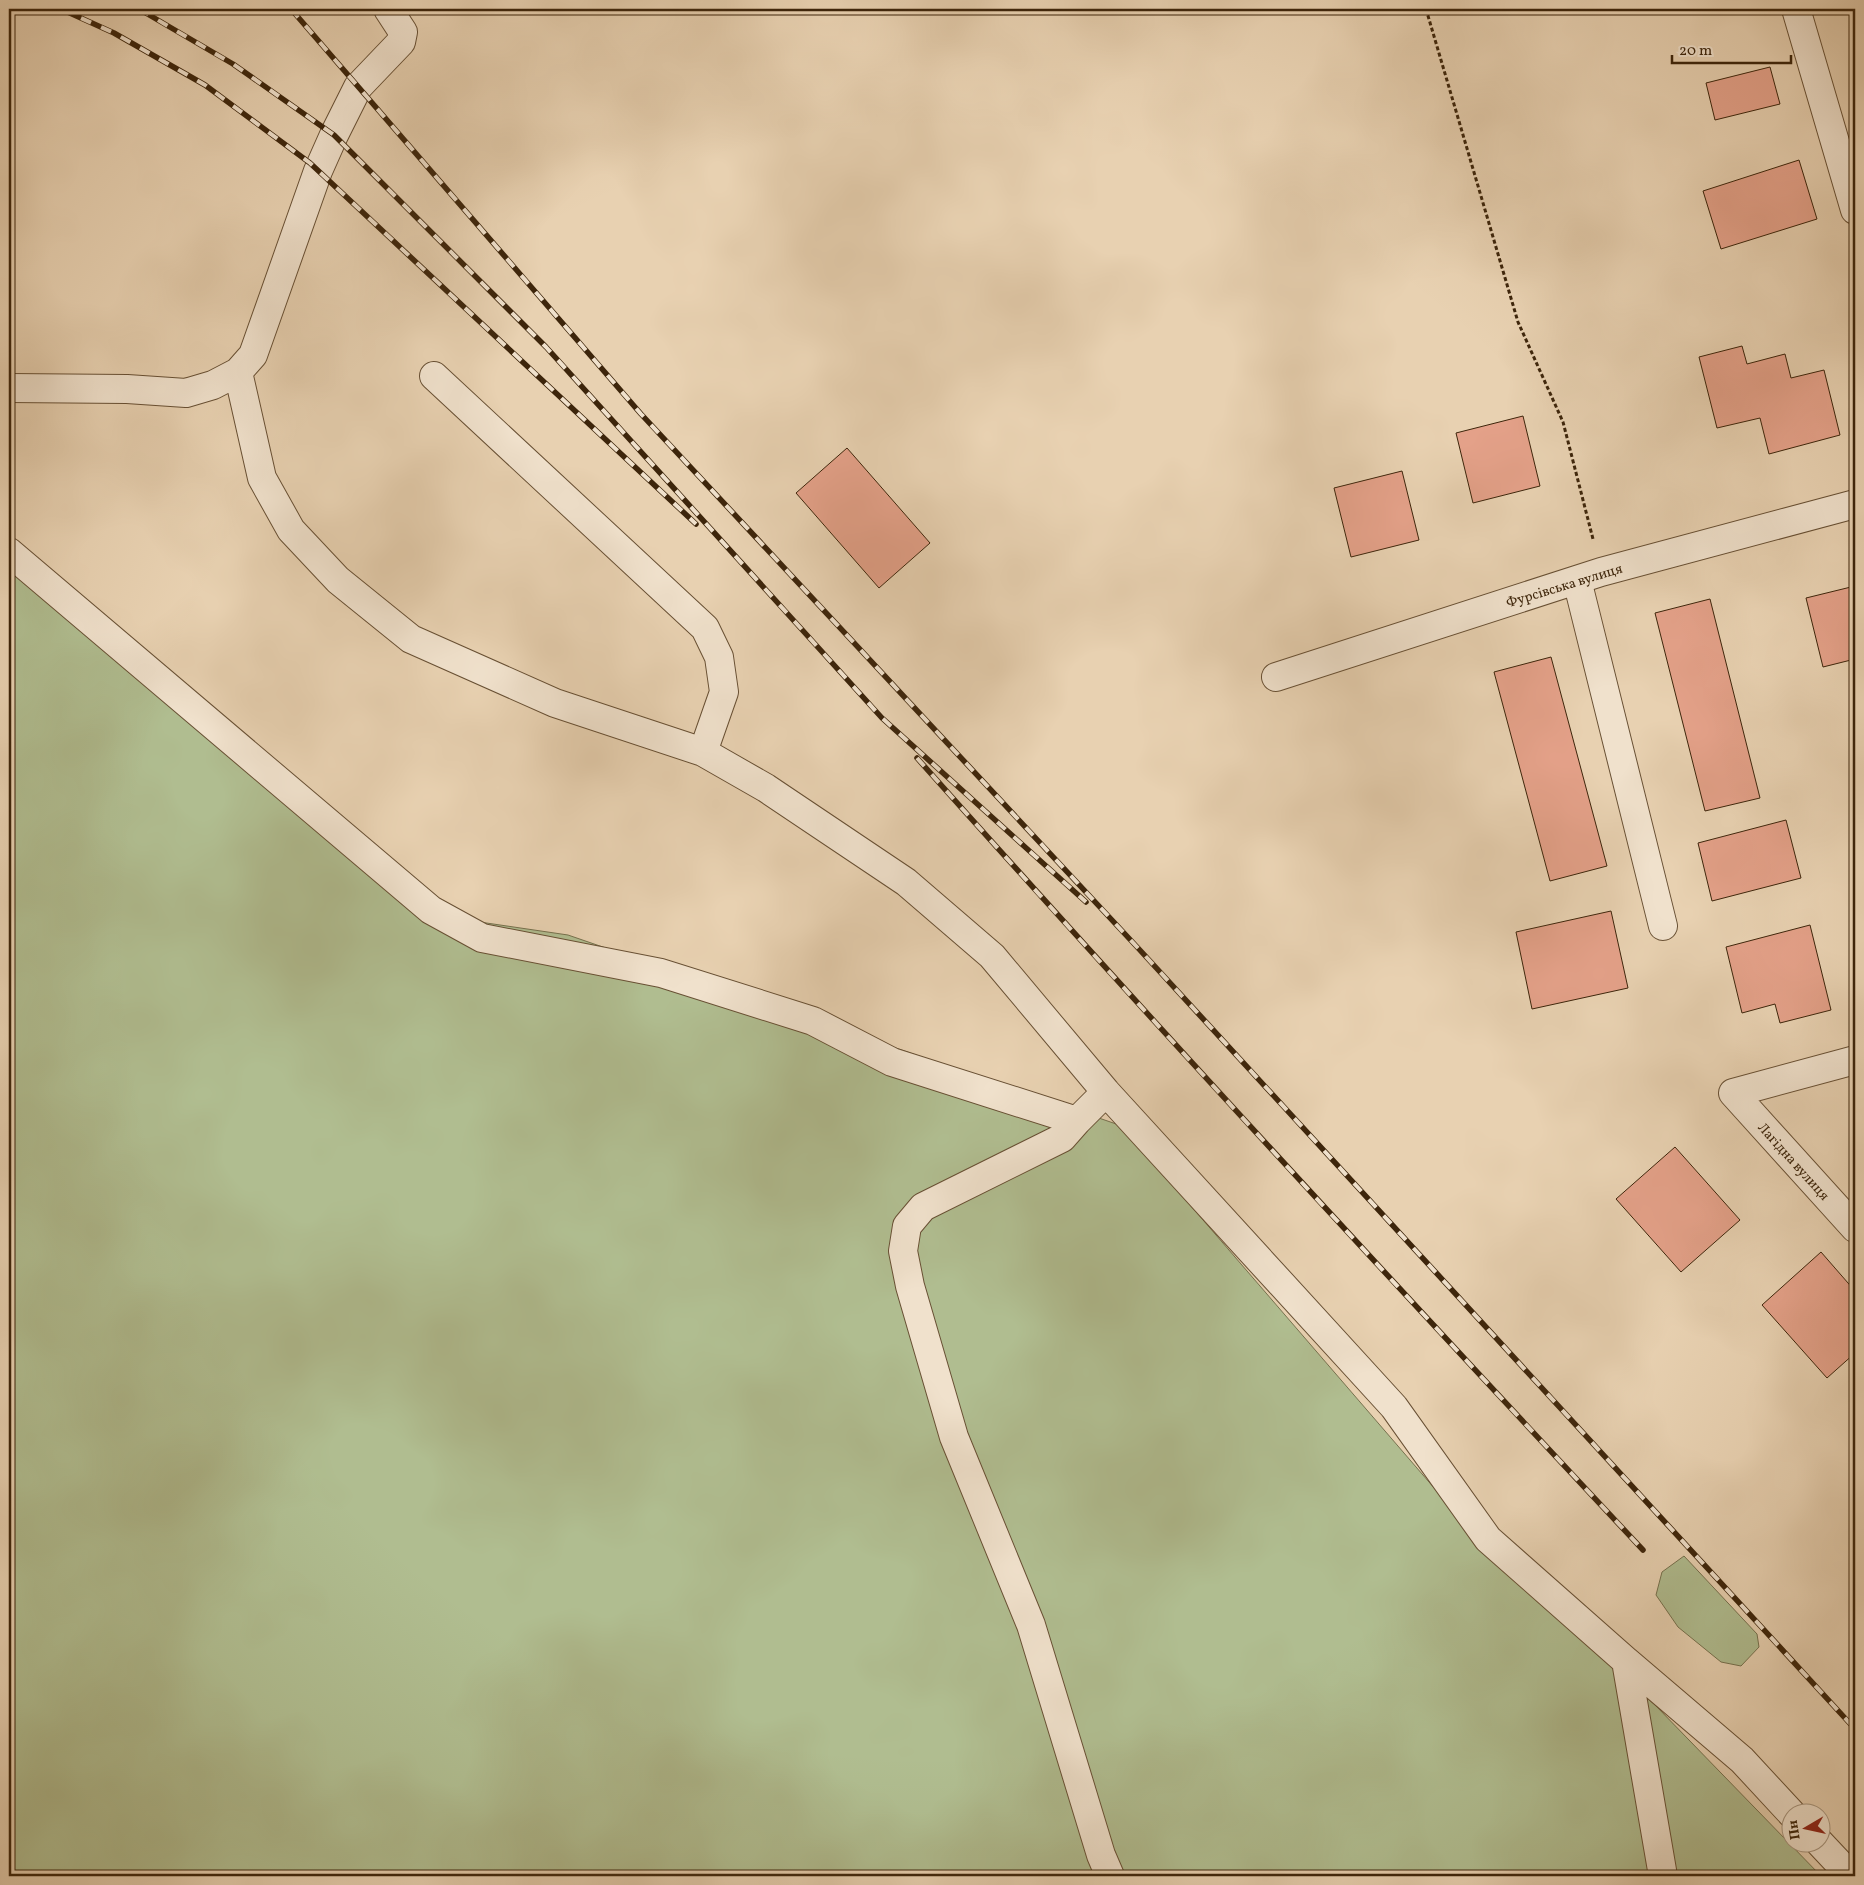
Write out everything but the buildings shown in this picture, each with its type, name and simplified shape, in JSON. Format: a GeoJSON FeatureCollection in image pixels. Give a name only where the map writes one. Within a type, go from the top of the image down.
{"type":"FeatureCollection","features":[{"type":"Feature","properties":{"kind":"street"},"geometry":{"type":"LineString","coordinates":[[9,388],[127,389],[186,393],[213,385],[238,372],[253,355],[318,171],[346,111],[358,87],[401,42],[403,32],[388,9]]}},
{"type":"Feature","properties":{"kind":"street"},"geometry":{"type":"LineString","coordinates":[[1796,9],[1855,210]]}},
{"type":"Feature","properties":{"kind":"street"},"geometry":{"type":"LineString","coordinates":[[238,372],[262,478],[291,530],[338,580],[412,639],[555,703],[703,752],[766,788],[906,882],[992,956],[1106,1092],[1394,1407],[1488,1539],[1742,1760],[1782,1803]]}},
{"type":"Feature","properties":{"kind":"street"},"geometry":{"type":"LineString","coordinates":[[434,376],[705,628],[719,657],[724,692],[703,752]]}},
{"type":"Feature","properties":{"kind":"street","name":"Фурсівська вулиця"},"geometry":{"type":"LineString","coordinates":[[1276,677],[1589,576],[1855,504]]}},
{"type":"Feature","properties":{"kind":"street"},"geometry":{"type":"LineString","coordinates":[[9,552],[431,910],[482,938],[661,973],[813,1022],[892,1062],[1077,1120]]}},
{"type":"Feature","properties":{"kind":"street"},"geometry":{"type":"LineString","coordinates":[[1589,576],[1663,926]]}},
{"type":"Feature","properties":{"kind":"street","name":"Лагідна вулиця"},"geometry":{"type":"LineString","coordinates":[[1855,1060],[1733,1093],[1855,1228]]}},
{"type":"Feature","properties":{"kind":"street"},"geometry":{"type":"LineString","coordinates":[[1106,1092],[1077,1120],[1062,1138],[923,1207],[907,1226],[904,1251],[910,1286],[954,1438],[1031,1625],[1101,1855],[1110,1876]]}},
{"type":"Feature","properties":{"kind":"street"},"geometry":{"type":"LineString","coordinates":[[1626,1661],[1663,1876]]}},
{"type":"Feature","properties":{"kind":"street"},"geometry":{"type":"LineString","coordinates":[[1828,1852],[1850,1876]]}},
{"type":"Feature","properties":{"kind":"path"},"geometry":{"type":"LineString","coordinates":[[1426,9],[1518,322],[1563,422],[1589,576]]}},
{"type":"Feature","properties":{"kind":"green space"},"geometry":{"type":"Polygon","coordinates":[[[9,539],[375,852],[466,920],[568,935],[1122,1126],[1479,1540],[1656,1706],[1782,1836],[1782,1852],[1798,1852],[1821,1876],[9,1876],[9,539]]]}},
{"type":"Feature","properties":{"kind":"green space"},"geometry":{"type":"Polygon","coordinates":[[[1684,1556],[1757,1634],[1759,1647],[1741,1666],[1721,1662],[1678,1627],[1656,1595],[1662,1572],[1684,1556]]]}},
{"type":"Feature","properties":{"kind":"railway"},"geometry":{"type":"LineString","coordinates":[[61,9],[114,33],[205,85],[310,163],[696,524]]}},
{"type":"Feature","properties":{"kind":"railway"},"geometry":{"type":"LineString","coordinates":[[139,9],[233,64],[334,135],[546,347],[882,718],[1086,902]]}},
{"type":"Feature","properties":{"kind":"railway"},"geometry":{"type":"LineString","coordinates":[[291,9],[641,414],[1138,948],[1855,1729]]}},
{"type":"Feature","properties":{"kind":"railway"},"geometry":{"type":"LineString","coordinates":[[917,758],[1277,1156],[1643,1550]]}}]}
